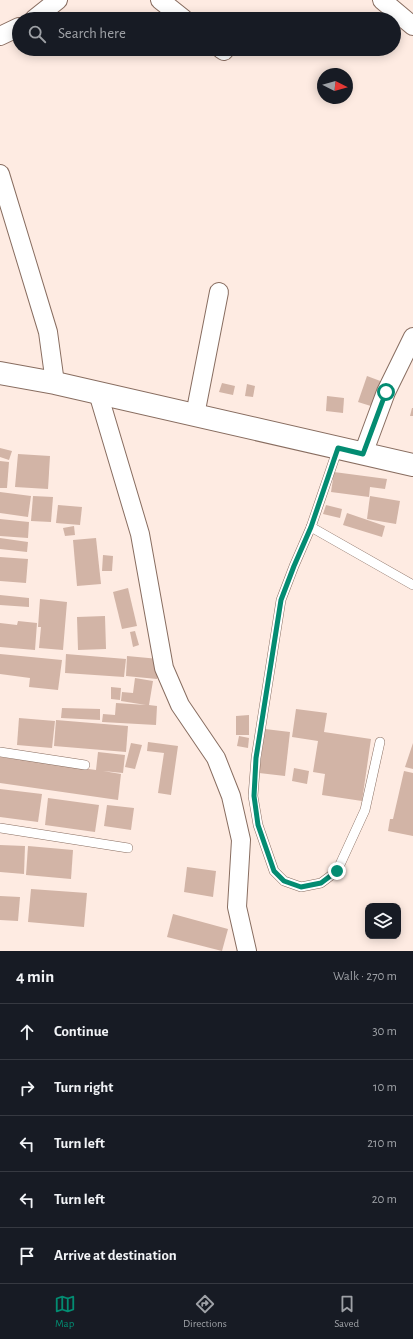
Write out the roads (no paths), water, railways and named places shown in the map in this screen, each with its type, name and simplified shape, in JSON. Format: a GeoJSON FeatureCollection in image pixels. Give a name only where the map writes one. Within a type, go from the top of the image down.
{"type":"FeatureCollection","features":[{"type":"Feature","properties":{"kind":"main road"},"geometry":{"type":"LineString","coordinates":[[0,373],[55,383],[413,465]]}},
{"type":"Feature","properties":{"kind":"street"},"geometry":{"type":"LineString","coordinates":[[43,12],[58,0]]}},
{"type":"Feature","properties":{"kind":"street"},"geometry":{"type":"LineString","coordinates":[[160,0],[175,12]]}},
{"type":"Feature","properties":{"kind":"street"},"geometry":{"type":"LineString","coordinates":[[382,0],[396,12]]}},
{"type":"Feature","properties":{"kind":"street"},"geometry":{"type":"LineString","coordinates":[[401,16],[413,26]]}},
{"type":"Feature","properties":{"kind":"street"},"geometry":{"type":"LineString","coordinates":[[0,36],[12,30]]}},
{"type":"Feature","properties":{"kind":"street"},"geometry":{"type":"LineString","coordinates":[[0,174],[48,332],[55,383]]}},
{"type":"Feature","properties":{"kind":"street"},"geometry":{"type":"LineString","coordinates":[[195,415],[219,292]]}},
{"type":"Feature","properties":{"kind":"street"},"geometry":{"type":"LineString","coordinates":[[363,454],[386,392],[413,337]]}},
{"type":"Feature","properties":{"kind":"street"},"geometry":{"type":"LineString","coordinates":[[98,394],[140,534],[164,668],[180,705],[216,758],[231,796],[240,840],[237,908],[247,951]]}},
{"type":"Feature","properties":{"kind":"lane"},"geometry":{"type":"LineString","coordinates":[[338,448],[311,527],[281,600],[256,758],[254,796],[258,825],[274,871],[284,881],[301,887],[321,883],[337,871],[365,810],[380,742]]}},
{"type":"Feature","properties":{"kind":"lane"},"geometry":{"type":"LineString","coordinates":[[311,527],[413,585]]}},
{"type":"Feature","properties":{"kind":"lane"},"geometry":{"type":"LineString","coordinates":[[0,752],[85,765]]}},
{"type":"Feature","properties":{"kind":"lane"},"geometry":{"type":"LineString","coordinates":[[0,828],[128,848]]}}]}
